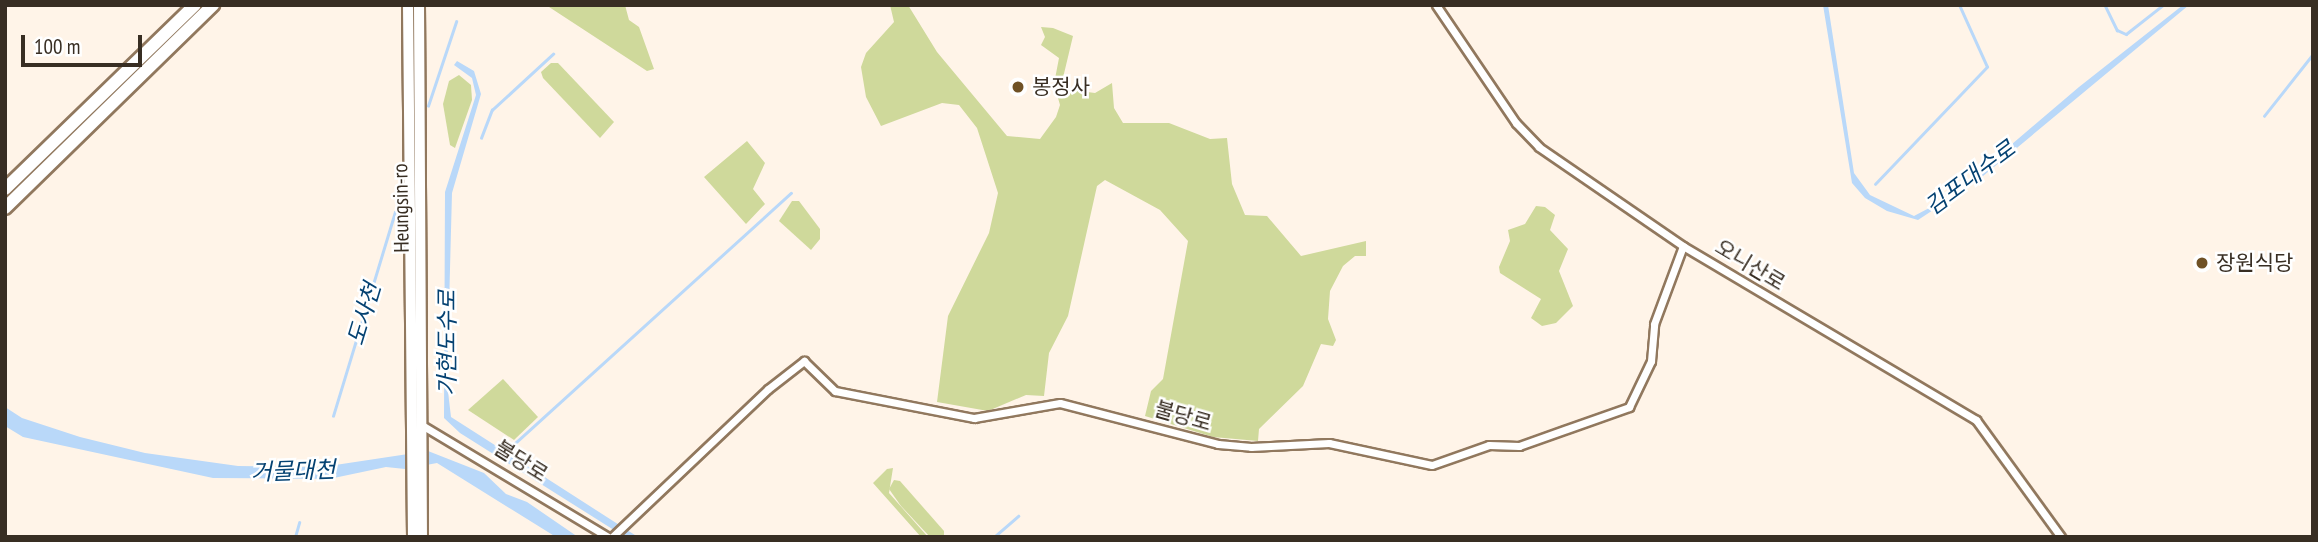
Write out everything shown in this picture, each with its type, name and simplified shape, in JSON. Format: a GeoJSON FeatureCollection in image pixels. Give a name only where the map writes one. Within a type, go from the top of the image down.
{"type":"FeatureCollection","features":[{"type":"Feature","properties":{"kind":"highway"},"geometry":{"type":"LineString","coordinates":[[5,189],[195,5]]}},
{"type":"Feature","properties":{"kind":"highway"},"geometry":{"type":"LineString","coordinates":[[5,208],[213,5]]}},
{"type":"Feature","properties":{"kind":"main road","name":"Heungsin-ro"},"geometry":{"type":"LineString","coordinates":[[408,5],[417,423]]}},
{"type":"Feature","properties":{"kind":"main road","name":"Heungsin-ro"},"geometry":{"type":"LineString","coordinates":[[417,476],[419,5]]}},
{"type":"Feature","properties":{"kind":"main road"},"geometry":{"type":"LineString","coordinates":[[413,537],[417,476]]}},
{"type":"Feature","properties":{"kind":"main road"},"geometry":{"type":"LineString","coordinates":[[417,476],[422,537]]}},
{"type":"Feature","properties":{"kind":"street","name":"오니산로"},"geometry":{"type":"LineString","coordinates":[[1436,5],[1527,136],[1683,246],[1976,420],[2062,537]]}},
{"type":"Feature","properties":{"kind":"street","name":"불당로"},"geometry":{"type":"LineString","coordinates":[[417,423],[610,537],[804,361],[835,391],[975,418],[1060,403],[1218,443],[1251,447],[1329,443],[1432,465],[1489,445],[1519,446],[1629,407],[1651,361],[1654,324],[1683,246]]}},
{"type":"Feature","properties":{"kind":"green space"},"geometry":{"type":"Polygon","coordinates":[[[546,5],[625,5],[629,20],[639,27],[654,69],[647,71],[546,5]]]}},
{"type":"Feature","properties":{"kind":"green space"},"geometry":{"type":"Polygon","coordinates":[[[890,5],[908,5],[937,52],[1007,136],[1040,139],[1056,117],[1060,105],[1054,84],[1059,58],[1041,45],[1045,37],[1041,27],[1053,28],[1073,36],[1062,82],[1064,89],[1095,93],[1112,83],[1114,108],[1123,123],[1169,123],[1210,139],[1227,138],[1232,184],[1245,215],[1267,216],[1301,256],[1366,241],[1366,256],[1355,256],[1343,266],[1330,291],[1328,319],[1336,340],[1333,346],[1321,344],[1303,386],[1259,429],[1258,441],[1213,437],[1145,416],[1151,391],[1163,379],[1188,241],[1160,210],[1105,180],[1097,186],[1068,316],[1049,353],[1044,396],[1026,395],[988,411],[937,402],[948,316],[989,233],[998,193],[977,128],[959,105],[942,103],[881,126],[866,97],[861,67],[866,53],[894,22],[890,5]]]}},
{"type":"Feature","properties":{"kind":"green space"},"geometry":{"type":"Polygon","coordinates":[[[551,63],[558,63],[614,122],[600,138],[543,78],[541,72],[551,63]]]}},
{"type":"Feature","properties":{"kind":"green space"},"geometry":{"type":"Polygon","coordinates":[[[459,75],[471,85],[472,100],[455,148],[450,145],[443,104],[449,81],[459,75]]]}},
{"type":"Feature","properties":{"kind":"green space"},"geometry":{"type":"Polygon","coordinates":[[[747,141],[765,163],[753,189],[765,204],[746,224],[704,177],[747,141]]]}},
{"type":"Feature","properties":{"kind":"green space"},"geometry":{"type":"Polygon","coordinates":[[[792,201],[799,201],[820,229],[820,239],[811,250],[779,221],[792,201]]]}},
{"type":"Feature","properties":{"kind":"green space"},"geometry":{"type":"Polygon","coordinates":[[[1536,206],[1545,207],[1555,215],[1550,230],[1568,249],[1559,271],[1573,306],[1556,323],[1542,326],[1531,318],[1541,299],[1500,273],[1499,267],[1510,241],[1508,230],[1525,224],[1536,206]]]}},
{"type":"Feature","properties":{"kind":"green space"},"geometry":{"type":"Polygon","coordinates":[[[503,379],[538,417],[514,440],[468,410],[503,379]]]}},
{"type":"Feature","properties":{"kind":"green space"},"geometry":{"type":"Polygon","coordinates":[[[893,468],[889,493],[928,537],[921,537],[873,483],[887,469],[893,468]]]}},
{"type":"Feature","properties":{"kind":"green space"},"geometry":{"type":"Polygon","coordinates":[[[894,480],[900,481],[944,531],[944,537],[930,537],[901,506],[889,489],[894,480]]]}},
{"type":"Feature","properties":{"kind":"water"},"geometry":{"type":"Polygon","coordinates":[[[1823,5],[1828,5],[1854,173],[1870,195],[1914,216],[1950,197],[2079,87],[2183,5],[2189,5],[1977,181],[1918,220],[1887,211],[1865,198],[1852,183],[1823,5]]]}},
{"type":"Feature","properties":{"kind":"water","name":"가현도수로"},"geometry":{"type":"Polygon","coordinates":[[[457,61],[474,71],[481,94],[452,193],[447,383],[451,417],[638,537],[625,537],[460,433],[444,418],[445,192],[476,95],[472,78],[454,65],[457,61]]]}},
{"type":"Feature","properties":{"kind":"water","name":"거물대천"},"geometry":{"type":"Polygon","coordinates":[[[5,407],[22,418],[80,437],[145,453],[238,466],[322,467],[428,451],[484,473],[506,494],[527,502],[578,537],[556,537],[437,463],[405,469],[386,467],[329,479],[213,478],[23,437],[5,426],[5,407]]]}},
{"type":"Feature","properties":{"kind":"waterway"},"geometry":{"type":"LineString","coordinates":[[1875,184],[1987,67],[1959,5]]}},
{"type":"Feature","properties":{"kind":"waterway"},"geometry":{"type":"LineString","coordinates":[[2105,5],[2117,30],[2126,34],[2163,5]]}},
{"type":"Feature","properties":{"kind":"waterway","name":"도사천"},"geometry":{"type":"LineString","coordinates":[[428,106],[456,22]]}},
{"type":"Feature","properties":{"kind":"waterway"},"geometry":{"type":"LineString","coordinates":[[481,138],[492,110],[553,54]]}},
{"type":"Feature","properties":{"kind":"waterway"},"geometry":{"type":"LineString","coordinates":[[2264,116],[2313,54]]}},
{"type":"Feature","properties":{"kind":"waterway"},"geometry":{"type":"LineString","coordinates":[[513,445],[791,193]]}},
{"type":"Feature","properties":{"kind":"waterway","name":"도사천"},"geometry":{"type":"LineString","coordinates":[[333,416],[395,212]]}},
{"type":"Feature","properties":{"kind":"waterway"},"geometry":{"type":"LineString","coordinates":[[994,537],[1018,516]]}},
{"type":"Feature","properties":{"kind":"waterway","name":"도사천"},"geometry":{"type":"LineString","coordinates":[[295,537],[299,523]]}},
{"type":"Feature","properties":{"kind":"place","name":"봉정사"},"geometry":{"type":"Point","coordinates":[1018,87]}},
{"type":"Feature","properties":{"kind":"place","name":"장원식당"},"geometry":{"type":"Point","coordinates":[2202,263]}},
{"type":"Feature","properties":{"kind":"water label","name":"김포대수로"},"geometry":{"type":"Point","coordinates":[1970,178]}}]}
